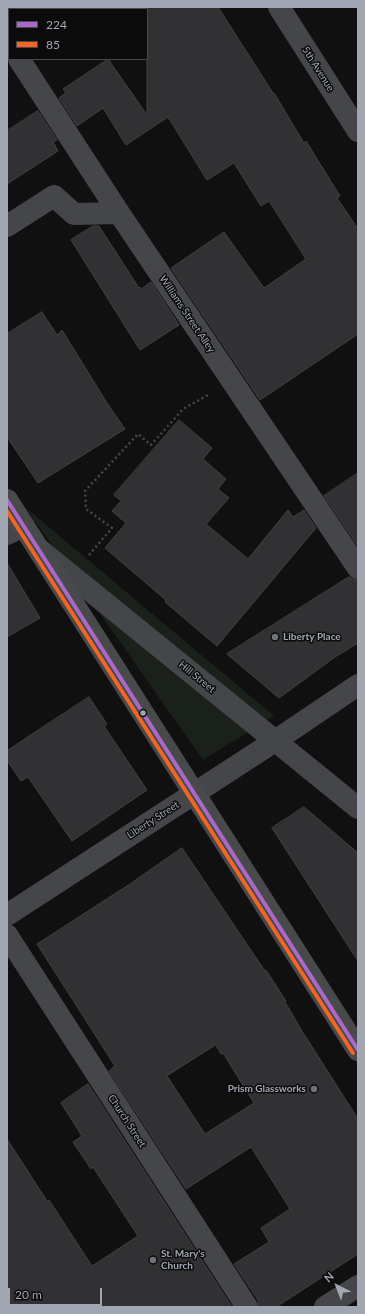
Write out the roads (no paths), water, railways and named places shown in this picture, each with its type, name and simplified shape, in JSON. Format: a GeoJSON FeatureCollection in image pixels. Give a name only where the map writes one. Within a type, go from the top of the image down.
{"type":"FeatureCollection","features":[{"type":"Feature","properties":{"kind":"main road"},"geometry":{"type":"LineString","coordinates":[[7,500],[15,530],[36,546],[358,1050]]}},
{"type":"Feature","properties":{"kind":"street","name":"5th Avenue"},"geometry":{"type":"LineString","coordinates":[[279,7],[358,131]]}},
{"type":"Feature","properties":{"kind":"street","name":"Williams Street Alley"},"geometry":{"type":"LineString","coordinates":[[20,60],[119,213],[358,568]]}},
{"type":"Feature","properties":{"kind":"street"},"geometry":{"type":"LineString","coordinates":[[7,226],[54,196],[74,214],[119,213]]}},
{"type":"Feature","properties":{"kind":"street","name":"Hill Street"},"geometry":{"type":"LineString","coordinates":[[36,546],[358,808]]}},
{"type":"Feature","properties":{"kind":"street","name":"Liberty Street"},"geometry":{"type":"LineString","coordinates":[[7,915],[275,741],[358,685]]}},
{"type":"Feature","properties":{"kind":"street","name":"Church Street"},"geometry":{"type":"LineString","coordinates":[[7,935],[247,1307]]}},
{"type":"Feature","properties":{"kind":"street"},"geometry":{"type":"LineString","coordinates":[[325,1307],[358,1286]]}},
{"type":"Feature","properties":{"kind":"place","name":"Liberty Place"},"geometry":{"type":"Point","coordinates":[275,637]}},
{"type":"Feature","properties":{"kind":"place","name":"Prism Glassworks"},"geometry":{"type":"Point","coordinates":[314,1089]}},
{"type":"Feature","properties":{"kind":"place","name":"St. Mary's Church"},"geometry":{"type":"Point","coordinates":[153,1260]}}]}
